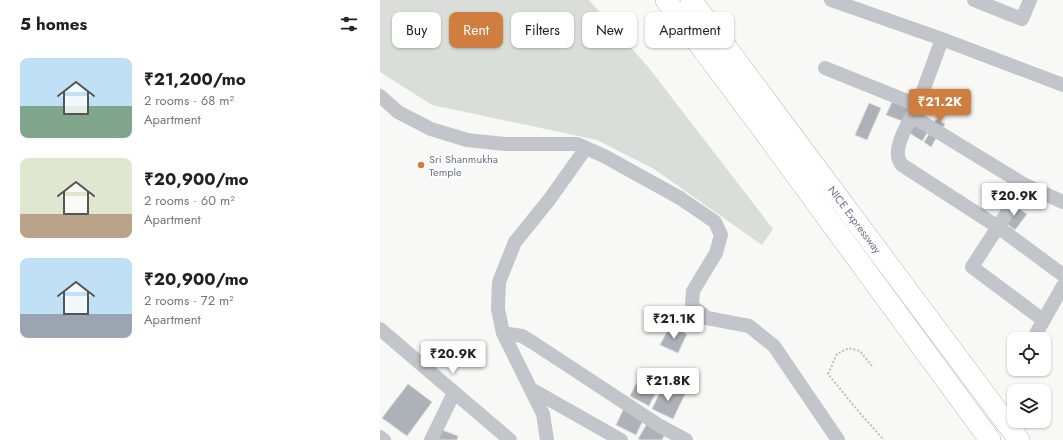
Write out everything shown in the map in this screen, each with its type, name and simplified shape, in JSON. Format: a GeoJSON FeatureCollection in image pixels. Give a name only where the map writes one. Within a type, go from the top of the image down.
{"type":"FeatureCollection","features":[{"type":"Feature","properties":{"kind":"highway","name":"NICE Expressway"},"geometry":{"type":"LineString","coordinates":[[666,0],[990,440]]}},
{"type":"Feature","properties":{"kind":"highway","name":"NICE Expressway"},"geometry":{"type":"LineString","coordinates":[[691,0],[1018,440]]}},
{"type":"Feature","properties":{"kind":"street"},"geometry":{"type":"LineString","coordinates":[[831,0],[942,39],[1063,85]]}},
{"type":"Feature","properties":{"kind":"street"},"geometry":{"type":"LineString","coordinates":[[974,0],[1022,18],[1030,0]]}},
{"type":"Feature","properties":{"kind":"street"},"geometry":{"type":"LineString","coordinates":[[942,39],[915,110],[903,133],[899,145],[898,161],[998,227],[1063,275]]}},
{"type":"Feature","properties":{"kind":"street"},"geometry":{"type":"LineString","coordinates":[[824,68],[915,110],[1024,185],[1063,202]]}},
{"type":"Feature","properties":{"kind":"street"},"geometry":{"type":"LineString","coordinates":[[380,96],[398,112],[431,129],[467,140],[506,144],[577,144],[604,156],[680,198],[715,222],[721,235],[716,253],[693,291],[692,306],[707,318],[749,326],[774,346],[838,440]]}},
{"type":"Feature","properties":{"kind":"street"},"geometry":{"type":"LineString","coordinates":[[547,440],[543,414],[503,334],[498,309],[499,282],[515,242],[550,200],[586,148]]}},
{"type":"Feature","properties":{"kind":"street"},"geometry":{"type":"LineString","coordinates":[[1024,185],[972,267],[1043,320]]}},
{"type":"Feature","properties":{"kind":"street"},"geometry":{"type":"LineString","coordinates":[[1037,332],[1063,286]]}},
{"type":"Feature","properties":{"kind":"street"},"geometry":{"type":"LineString","coordinates":[[380,329],[510,440]]}},
{"type":"Feature","properties":{"kind":"street"},"geometry":{"type":"LineString","coordinates":[[503,334],[522,336],[660,426],[686,440]]}},
{"type":"Feature","properties":{"kind":"street"},"geometry":{"type":"LineString","coordinates":[[531,389],[621,440]]}},
{"type":"Feature","properties":{"kind":"street"},"geometry":{"type":"LineString","coordinates":[[431,440],[454,393]]}},
{"type":"Feature","properties":{"kind":"street"},"geometry":{"type":"LineString","coordinates":[[380,437],[384,440]]}},
{"type":"Feature","properties":{"kind":"path"},"geometry":{"type":"LineString","coordinates":[[872,366],[860,352],[849,348],[837,354],[828,374],[884,440]]}},
{"type":"Feature","properties":{"kind":"shaded area"},"geometry":{"type":"Polygon","coordinates":[[[380,0],[589,0],[600,12],[582,12],[582,48],[631,48],[649,68],[773,229],[762,245],[654,169],[597,140],[432,105],[380,72],[380,0]]]}},
{"type":"Feature","properties":{"kind":"building"},"geometry":{"type":"Polygon","coordinates":[[[892,102],[910,108],[905,122],[886,115],[892,102]]]}},
{"type":"Feature","properties":{"kind":"building"},"geometry":{"type":"Polygon","coordinates":[[[869,103],[881,108],[867,140],[855,135],[869,103]]]}},
{"type":"Feature","properties":{"kind":"building"},"geometry":{"type":"Polygon","coordinates":[[[936,119],[945,124],[943,128],[934,122],[936,119]]]}},
{"type":"Feature","properties":{"kind":"building"},"geometry":{"type":"Polygon","coordinates":[[[915,121],[929,130],[922,141],[908,132],[915,121]]]}},
{"type":"Feature","properties":{"kind":"building"},"geometry":{"type":"Polygon","coordinates":[[[931,131],[938,135],[931,147],[924,142],[931,131]]]}},
{"type":"Feature","properties":{"kind":"building"},"geometry":{"type":"Polygon","coordinates":[[[1013,205],[1027,214],[1015,230],[1002,220],[1013,205]]]}},
{"type":"Feature","properties":{"kind":"building"},"geometry":{"type":"Polygon","coordinates":[[[670,326],[687,334],[678,353],[660,345],[670,326]]]}},
{"type":"Feature","properties":{"kind":"building"},"geometry":{"type":"Polygon","coordinates":[[[642,372],[661,382],[649,406],[630,396],[642,372]]]}},
{"type":"Feature","properties":{"kind":"building"},"geometry":{"type":"Polygon","coordinates":[[[408,384],[432,402],[407,436],[382,418],[408,384]]]}},
{"type":"Feature","properties":{"kind":"building"},"geometry":{"type":"Polygon","coordinates":[[[664,384],[685,394],[673,419],[652,409],[664,384]]]}},
{"type":"Feature","properties":{"kind":"building"},"geometry":{"type":"Polygon","coordinates":[[[624,408],[644,418],[636,435],[616,425],[624,408]]]}},
{"type":"Feature","properties":{"kind":"building"},"geometry":{"type":"Polygon","coordinates":[[[648,422],[666,432],[662,440],[638,439],[648,422]]]}},
{"type":"Feature","properties":{"kind":"building"},"geometry":{"type":"Polygon","coordinates":[[[442,430],[458,436],[457,440],[438,440],[442,430]]]}},
{"type":"Feature","properties":{"kind":"place","name":"Sri Shanmukha Temple"},"geometry":{"type":"Point","coordinates":[421,165]}}]}
